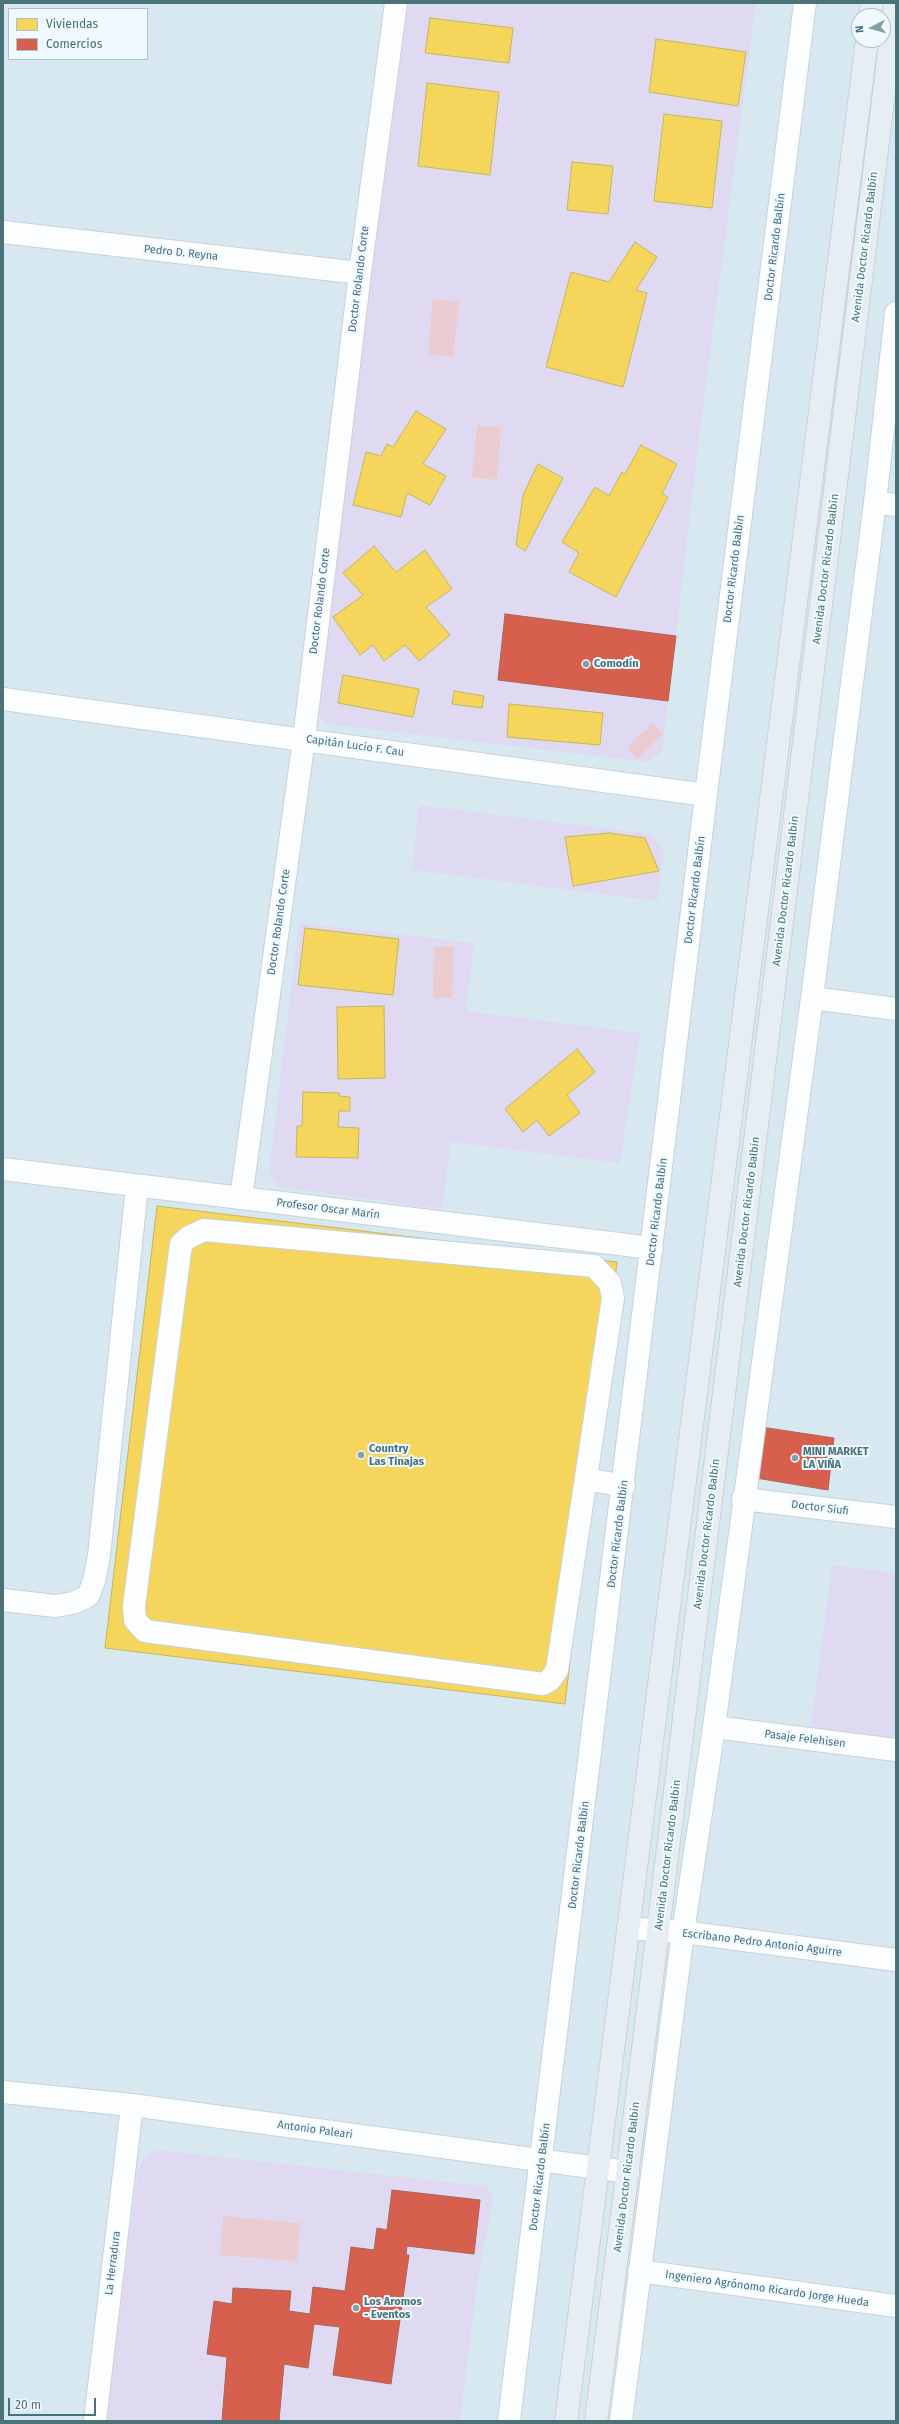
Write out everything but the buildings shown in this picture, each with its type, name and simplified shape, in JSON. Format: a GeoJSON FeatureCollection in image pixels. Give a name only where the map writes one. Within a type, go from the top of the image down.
{"type":"FeatureCollection","features":[{"type":"Feature","properties":{"kind":"main road","name":"Avenida Doctor Ricardo Balbín"},"geometry":{"type":"LineString","coordinates":[[596,2421],[896,3]]}},
{"type":"Feature","properties":{"kind":"main road"},"geometry":{"type":"LineString","coordinates":[[566,2421],[866,48]]}},
{"type":"Feature","properties":{"kind":"street","name":"Doctor Rolando Corte"},"geometry":{"type":"LineString","coordinates":[[241,1198],[304,739],[360,273],[396,3]]}},
{"type":"Feature","properties":{"kind":"street","name":"Doctor Ricardo Balbín"},"geometry":{"type":"LineString","coordinates":[[509,2421],[624,1486],[706,795],[805,3]]}},
{"type":"Feature","properties":{"kind":"street","name":"Pedro D. Reyna"},"geometry":{"type":"LineString","coordinates":[[3,232],[360,273]]}},
{"type":"Feature","properties":{"kind":"street"},"geometry":{"type":"LineString","coordinates":[[621,2421],[683,1932],[714,1727],[743,1499],[812,998],[896,313]]}},
{"type":"Feature","properties":{"kind":"street"},"geometry":{"type":"LineString","coordinates":[[874,502],[896,505]]}},
{"type":"Feature","properties":{"kind":"street","name":"Capitán Lucio F. Cau"},"geometry":{"type":"LineString","coordinates":[[3,700],[304,739],[706,795]]}},
{"type":"Feature","properties":{"kind":"street"},"geometry":{"type":"LineString","coordinates":[[812,998],[896,1010]]}},
{"type":"Feature","properties":{"kind":"street","name":"Profesor Oscar Marín"},"geometry":{"type":"LineString","coordinates":[[3,1169],[652,1248]]}},
{"type":"Feature","properties":{"kind":"street"},"geometry":{"type":"LineString","coordinates":[[3,1600],[55,1606],[73,1603],[88,1596],[94,1581],[99,1556],[137,1186]]}},
{"type":"Feature","properties":{"kind":"street"},"geometry":{"type":"LineString","coordinates":[[204,1230],[594,1266],[610,1283],[612,1298],[586,1479],[557,1670],[550,1680],[543,1684],[145,1631],[135,1620],[134,1606],[181,1244],[189,1236],[204,1230]]}},
{"type":"Feature","properties":{"kind":"street"},"geometry":{"type":"LineString","coordinates":[[586,1479],[624,1486]]}},
{"type":"Feature","properties":{"kind":"street","name":"Doctor Siufi"},"geometry":{"type":"LineString","coordinates":[[743,1499],[896,1517]]}},
{"type":"Feature","properties":{"kind":"street","name":"Pasaje Felehisen"},"geometry":{"type":"LineString","coordinates":[[714,1727],[896,1750]]}},
{"type":"Feature","properties":{"kind":"street","name":"Escribano Pedro Antonio Aguirre"},"geometry":{"type":"LineString","coordinates":[[628,1928],[683,1932],[896,1960]]}},
{"type":"Feature","properties":{"kind":"street","name":"Antonio Paleari"},"geometry":{"type":"LineString","coordinates":[[3,2092],[132,2106],[628,2172]]}},
{"type":"Feature","properties":{"kind":"street","name":"La Herradura"},"geometry":{"type":"LineString","coordinates":[[95,2421],[132,2106]]}},
{"type":"Feature","properties":{"kind":"street","name":"Ingeniero Agrónomo Ricardo Jorge Hueda"},"geometry":{"type":"LineString","coordinates":[[639,2271],[896,2306]]}},
{"type":"Feature","properties":{"kind":"shaded area"},"geometry":{"type":"Polygon","coordinates":[[[3,3],[896,3],[896,2421],[3,2421],[3,3]]]}},
{"type":"Feature","properties":{"kind":"shaded area"},"geometry":{"type":"Polygon","coordinates":[[[404,3],[756,3],[699,437],[676,636],[505,615],[498,680],[668,701],[662,752],[648,762],[326,724],[316,710],[404,3]]]}},
{"type":"Feature","properties":{"kind":"shaded area"},"geometry":{"type":"Polygon","coordinates":[[[433,299],[459,302],[453,357],[428,354],[433,299]]]}},
{"type":"Feature","properties":{"kind":"shaded area"},"geometry":{"type":"Polygon","coordinates":[[[477,425],[501,428],[497,480],[472,477],[477,425]]]}},
{"type":"Feature","properties":{"kind":"shaded area"},"geometry":{"type":"Polygon","coordinates":[[[653,723],[663,734],[637,759],[627,747],[653,723]]]}},
{"type":"Feature","properties":{"kind":"shaded area"},"geometry":{"type":"Polygon","coordinates":[[[419,805],[651,834],[664,852],[657,901],[412,870],[419,805]]]}},
{"type":"Feature","properties":{"kind":"shaded area"},"geometry":{"type":"Polygon","coordinates":[[[299,923],[474,943],[466,1011],[640,1033],[620,1163],[451,1142],[442,1209],[280,1187],[269,1173],[299,923]]]}},
{"type":"Feature","properties":{"kind":"shaded area"},"geometry":{"type":"Polygon","coordinates":[[[434,947],[454,947],[452,998],[433,998],[434,947]]]}},
{"type":"Feature","properties":{"kind":"shaded area"},"geometry":{"type":"Polygon","coordinates":[[[832,1565],[896,1573],[896,1738],[811,1727],[832,1565]]]}},
{"type":"Feature","properties":{"kind":"shaded area"},"geometry":{"type":"Polygon","coordinates":[[[157,2150],[484,2186],[489,2190],[493,2198],[478,2278],[460,2421],[106,2421],[138,2170],[144,2157],[157,2150]]]}},
{"type":"Feature","properties":{"kind":"shaded area"},"geometry":{"type":"Polygon","coordinates":[[[223,2216],[300,2223],[297,2261],[220,2255],[223,2216]]]}},
{"type":"Feature","properties":{"kind":"place","name":"Comodín"},"geometry":{"type":"Point","coordinates":[586,664]}},
{"type":"Feature","properties":{"kind":"place","name":"Country Las Tinajas"},"geometry":{"type":"Point","coordinates":[361,1455]}},
{"type":"Feature","properties":{"kind":"place","name":"MINI MARKET LA VIÑA"},"geometry":{"type":"Point","coordinates":[795,1458]}},
{"type":"Feature","properties":{"kind":"place","name":"Los Aromos - Eventos"},"geometry":{"type":"Point","coordinates":[356,2308]}}]}
